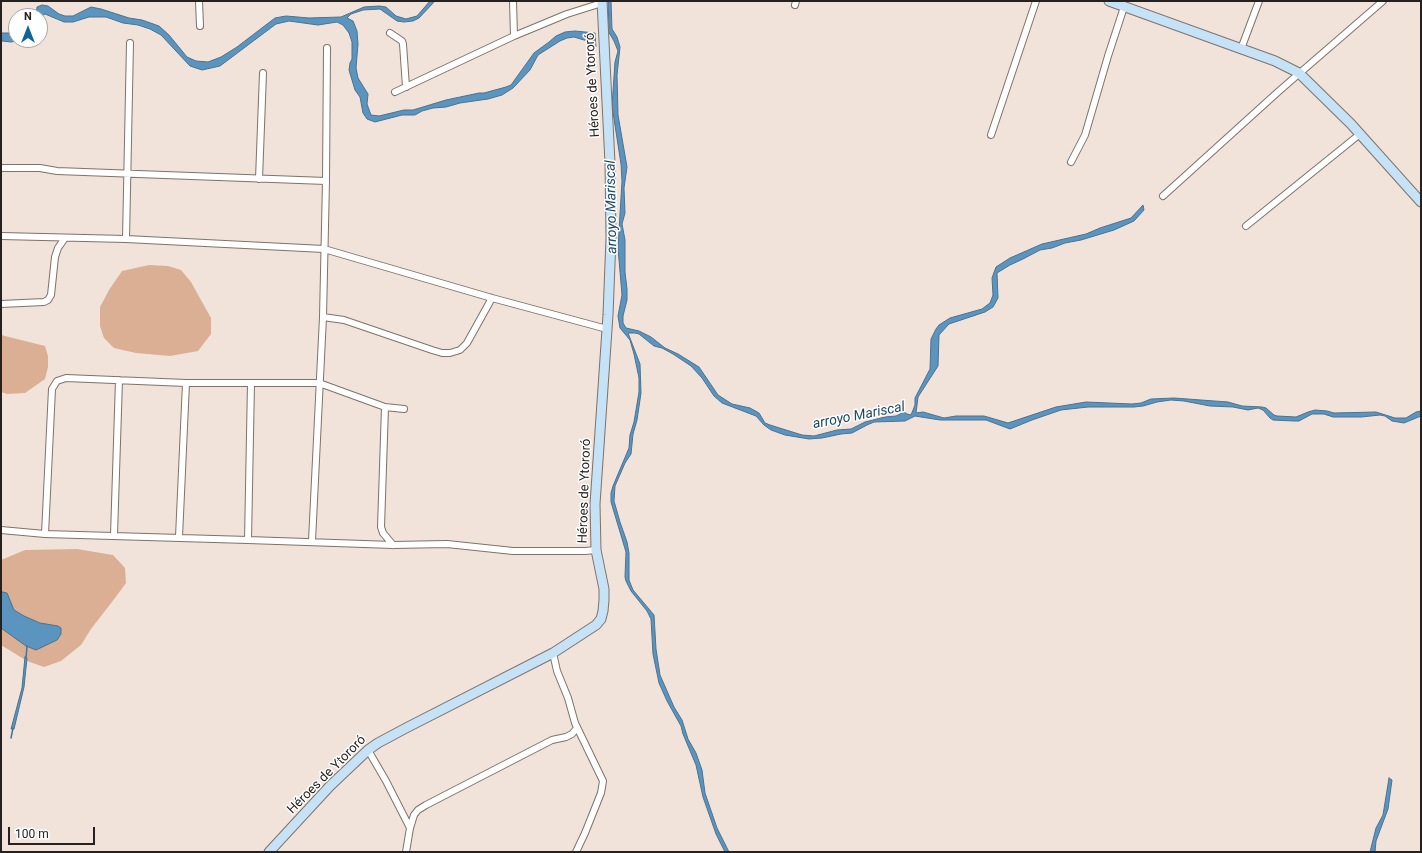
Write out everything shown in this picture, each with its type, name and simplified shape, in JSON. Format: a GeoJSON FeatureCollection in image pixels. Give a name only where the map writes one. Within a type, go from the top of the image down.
{"type":"FeatureCollection","features":[{"type":"Feature","properties":{"kind":"main road"},"geometry":{"type":"LineString","coordinates":[[1109,1],[1275,61],[1299,73],[1351,124],[1419,196]]}},
{"type":"Feature","properties":{"kind":"main road","name":"Héroes de Ytororó"},"geometry":{"type":"LineString","coordinates":[[269,852],[330,786],[368,750],[406,728],[553,652],[596,625],[601,619],[604,589],[596,550],[596,504],[611,238],[610,163],[602,2]]}},
{"type":"Feature","properties":{"kind":"street"},"geometry":{"type":"LineString","coordinates":[[199,1],[200,26]]}},
{"type":"Feature","properties":{"kind":"street"},"geometry":{"type":"LineString","coordinates":[[513,1],[514,36]]}},
{"type":"Feature","properties":{"kind":"street"},"geometry":{"type":"LineString","coordinates":[[990,135],[1036,1]]}},
{"type":"Feature","properties":{"kind":"street"},"geometry":{"type":"LineString","coordinates":[[1241,49],[1259,1]]}},
{"type":"Feature","properties":{"kind":"street"},"geometry":{"type":"LineString","coordinates":[[1163,196],[1299,73],[1383,1]]}},
{"type":"Feature","properties":{"kind":"street"},"geometry":{"type":"LineString","coordinates":[[395,92],[514,36],[567,14],[602,2]]}},
{"type":"Feature","properties":{"kind":"street"},"geometry":{"type":"LineString","coordinates":[[1071,162],[1085,135],[1124,7]]}},
{"type":"Feature","properties":{"kind":"street"},"geometry":{"type":"LineString","coordinates":[[390,33],[404,44],[406,87]]}},
{"type":"Feature","properties":{"kind":"street"},"geometry":{"type":"LineString","coordinates":[[126,239],[130,43]]}},
{"type":"Feature","properties":{"kind":"street"},"geometry":{"type":"LineString","coordinates":[[312,541],[323,317],[327,48]]}},
{"type":"Feature","properties":{"kind":"street"},"geometry":{"type":"LineString","coordinates":[[259,179],[263,73]]}},
{"type":"Feature","properties":{"kind":"street"},"geometry":{"type":"LineString","coordinates":[[1246,226],[1360,134]]}},
{"type":"Feature","properties":{"kind":"street"},"geometry":{"type":"LineString","coordinates":[[1,168],[40,168],[57,171],[326,181]]}},
{"type":"Feature","properties":{"kind":"street"},"geometry":{"type":"LineString","coordinates":[[1,236],[126,239],[324,249],[492,298],[607,329]]}},
{"type":"Feature","properties":{"kind":"street"},"geometry":{"type":"LineString","coordinates":[[1,304],[44,302],[48,300],[51,295],[54,257],[65,238]]}},
{"type":"Feature","properties":{"kind":"street"},"geometry":{"type":"LineString","coordinates":[[323,317],[344,320],[432,350],[442,353],[450,353],[460,350],[467,343],[492,298]]}},
{"type":"Feature","properties":{"kind":"street"},"geometry":{"type":"LineString","coordinates":[[45,534],[52,389],[57,381],[66,378],[186,383],[319,383],[385,407],[404,409]]}},
{"type":"Feature","properties":{"kind":"street"},"geometry":{"type":"LineString","coordinates":[[114,535],[119,380]]}},
{"type":"Feature","properties":{"kind":"street"},"geometry":{"type":"LineString","coordinates":[[179,537],[186,383]]}},
{"type":"Feature","properties":{"kind":"street"},"geometry":{"type":"LineString","coordinates":[[248,540],[251,383]]}},
{"type":"Feature","properties":{"kind":"street"},"geometry":{"type":"LineString","coordinates":[[385,407],[380,527],[393,545]]}},
{"type":"Feature","properties":{"kind":"street"},"geometry":{"type":"LineString","coordinates":[[1,530],[45,534],[312,541],[393,545],[447,544],[513,551],[596,550]]}},
{"type":"Feature","properties":{"kind":"street"},"geometry":{"type":"LineString","coordinates":[[553,652],[557,671],[568,698],[577,728],[603,782],[601,793],[576,852]]}},
{"type":"Feature","properties":{"kind":"street"},"geometry":{"type":"LineString","coordinates":[[406,852],[410,828],[414,815],[418,810],[552,740],[572,734],[577,728]]}},
{"type":"Feature","properties":{"kind":"street"},"geometry":{"type":"LineString","coordinates":[[368,750],[410,828]]}},
{"type":"Feature","properties":{"kind":"shaded area"},"geometry":{"type":"Polygon","coordinates":[[[149,265],[168,266],[181,270],[191,282],[211,318],[211,334],[198,351],[170,356],[136,353],[114,348],[104,338],[100,326],[100,307],[109,290],[122,271],[149,265]]]}},
{"type":"Feature","properties":{"kind":"shaded area"},"geometry":{"type":"Polygon","coordinates":[[[1,335],[45,346],[48,356],[48,367],[45,379],[25,393],[7,394],[1,392],[1,335]]]}},
{"type":"Feature","properties":{"kind":"shaded area"},"geometry":{"type":"Polygon","coordinates":[[[77,549],[113,555],[125,568],[126,583],[91,629],[81,645],[61,661],[44,667],[27,661],[1,645],[1,560],[25,550],[77,549]]]}},
{"type":"Feature","properties":{"kind":"water"},"geometry":{"type":"Polygon","coordinates":[[[430,1],[435,1],[419,18],[413,21],[397,21],[380,9],[363,10],[351,14],[347,18],[353,21],[357,31],[358,44],[356,68],[358,78],[368,94],[367,104],[371,115],[379,116],[404,110],[413,110],[446,100],[484,93],[511,85],[534,53],[556,36],[565,32],[575,31],[595,33],[596,47],[590,42],[584,40],[574,37],[567,38],[538,55],[530,70],[513,88],[502,95],[446,107],[433,108],[415,115],[402,115],[375,122],[367,119],[363,113],[360,97],[355,90],[349,70],[352,59],[352,42],[349,33],[343,25],[337,22],[318,25],[289,21],[276,24],[220,66],[202,70],[190,66],[161,35],[150,29],[138,25],[123,23],[106,17],[89,17],[73,22],[64,22],[48,15],[48,8],[37,8],[42,5],[48,6],[59,14],[73,16],[91,7],[129,18],[142,20],[159,26],[169,35],[187,57],[196,61],[208,62],[221,57],[237,47],[275,18],[286,16],[309,18],[341,17],[364,7],[379,6],[386,7],[396,16],[406,19],[417,16],[430,1]]]}},
{"type":"Feature","properties":{"kind":"water"},"geometry":{"type":"Polygon","coordinates":[[[608,1],[611,1],[612,29],[617,37],[620,47],[617,75],[618,115],[627,167],[624,188],[625,213],[622,224],[625,240],[625,272],[627,289],[627,300],[623,323],[626,328],[639,331],[651,337],[665,348],[699,367],[718,395],[732,404],[750,408],[759,413],[765,423],[802,435],[814,436],[837,430],[851,429],[865,422],[896,416],[904,412],[911,415],[915,405],[915,398],[930,369],[931,339],[936,329],[939,325],[950,318],[982,309],[990,303],[993,295],[992,278],[996,267],[1010,258],[1042,244],[1086,234],[1131,218],[1143,205],[1144,210],[1134,221],[1114,230],[1052,248],[1040,250],[997,273],[998,298],[993,307],[985,312],[949,324],[939,335],[938,366],[918,397],[916,413],[923,412],[944,418],[956,416],[984,416],[1008,423],[1056,407],[1086,402],[1132,404],[1141,403],[1151,399],[1174,398],[1228,402],[1242,406],[1262,407],[1266,408],[1277,416],[1296,417],[1315,410],[1334,413],[1376,412],[1395,418],[1406,418],[1416,412],[1421,411],[1421,416],[1404,423],[1392,421],[1385,416],[1380,415],[1333,417],[1324,414],[1312,414],[1299,421],[1273,420],[1263,410],[1258,408],[1248,410],[1171,400],[1134,407],[1088,407],[1061,410],[1010,429],[986,420],[940,420],[915,416],[905,421],[874,422],[852,433],[809,439],[785,435],[771,430],[756,416],[722,403],[714,396],[702,378],[691,366],[662,348],[654,346],[639,334],[628,333],[640,364],[641,393],[637,420],[633,434],[631,454],[625,463],[615,486],[614,501],[627,542],[629,553],[629,580],[633,590],[654,615],[656,649],[660,675],[674,707],[682,720],[688,739],[696,753],[702,770],[705,793],[717,828],[729,852],[725,852],[716,834],[703,797],[696,765],[681,726],[659,683],[653,654],[651,619],[647,611],[631,591],[626,581],[626,552],[611,502],[613,486],[629,448],[630,435],[634,422],[639,392],[639,378],[630,340],[620,328],[618,316],[622,295],[618,248],[622,181],[621,164],[612,106],[615,62],[618,51],[608,31],[608,1]]]}},
{"type":"Feature","properties":{"kind":"water"},"geometry":{"type":"Polygon","coordinates":[[[1,33],[8,33],[8,42],[2,41],[1,33]]]}},
{"type":"Feature","properties":{"kind":"water"},"geometry":{"type":"Polygon","coordinates":[[[2,592],[7,593],[14,610],[40,623],[58,626],[61,628],[61,634],[57,640],[36,650],[26,646],[1,628],[2,592]]]}},
{"type":"Feature","properties":{"kind":"water"},"geometry":{"type":"Polygon","coordinates":[[[25,657],[27,658],[24,687],[14,729],[11,729],[22,688],[25,657]]]}},
{"type":"Feature","properties":{"kind":"water"},"geometry":{"type":"Polygon","coordinates":[[[1389,778],[1392,780],[1388,809],[1376,841],[1375,852],[1370,852],[1376,828],[1383,815],[1389,778]]]}},
{"type":"Feature","properties":{"kind":"waterway"},"geometry":{"type":"LineString","coordinates":[[26,658],[27,646]]}},
{"type":"Feature","properties":{"kind":"waterway"},"geometry":{"type":"LineString","coordinates":[[11,738],[13,728]]}},
{"type":"Feature","properties":{"kind":"water label","name":"arroyo Mariscal"},"geometry":{"type":"Point","coordinates":[612,207]}},
{"type":"Feature","properties":{"kind":"water label","name":"arroyo Mariscal"},"geometry":{"type":"Point","coordinates":[859,416]}}]}
